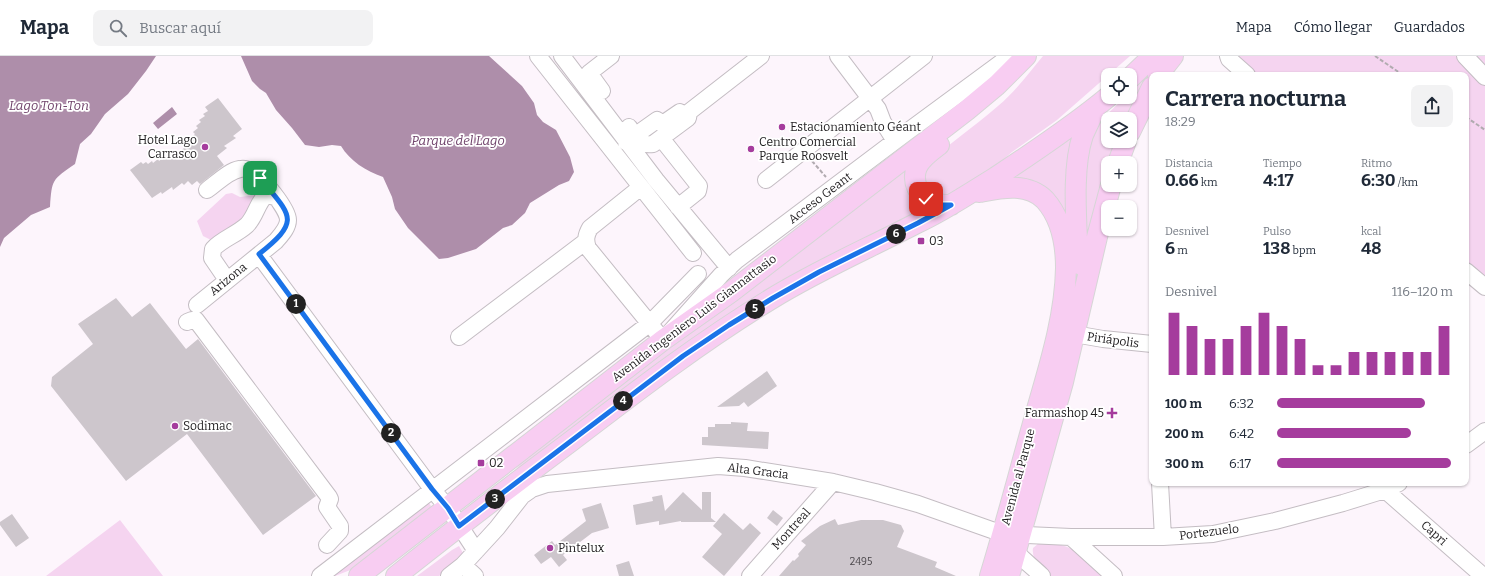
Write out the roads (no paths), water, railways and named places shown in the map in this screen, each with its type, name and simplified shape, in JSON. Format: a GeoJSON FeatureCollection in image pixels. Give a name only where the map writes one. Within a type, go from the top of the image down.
{"type":"FeatureCollection","features":[{"type":"Feature","properties":{"kind":"main road"},"geometry":{"type":"LineString","coordinates":[[1125,68],[1138,56]]}},
{"type":"Feature","properties":{"kind":"main road"},"geometry":{"type":"LineString","coordinates":[[1137,71],[1153,56]]}},
{"type":"Feature","properties":{"kind":"main road"},"geometry":{"type":"LineString","coordinates":[[1160,72],[1173,56]]}},
{"type":"Feature","properties":{"kind":"main road"},"geometry":{"type":"LineString","coordinates":[[951,205],[939,205],[932,203],[921,194],[917,189],[915,182],[917,167],[932,150],[998,98],[1013,81],[1019,57]]}},
{"type":"Feature","properties":{"kind":"main road","name":"Avenida Ingeniero Luis Giannattasio"},"geometry":{"type":"LineString","coordinates":[[359,576],[663,340],[731,292],[967,110],[997,85],[1019,57]]}},
{"type":"Feature","properties":{"kind":"main road"},"geometry":{"type":"LineString","coordinates":[[992,179],[1015,154],[1090,100],[1101,90]]}},
{"type":"Feature","properties":{"kind":"main road"},"geometry":{"type":"LineString","coordinates":[[1137,118],[1149,93]]}},
{"type":"Feature","properties":{"kind":"main road","name":"Avenida Ingeniero Luis Giannattasio"},"geometry":{"type":"LineString","coordinates":[[396,576],[459,526],[677,360],[729,325],[819,272],[951,205],[1022,160],[1101,102]]}},
{"type":"Feature","properties":{"kind":"main road"},"geometry":{"type":"LineString","coordinates":[[1074,334],[1078,292],[1076,176],[1078,156],[1083,135],[1101,104]]}},
{"type":"Feature","properties":{"kind":"main road","name":"Avenida al Parque"},"geometry":{"type":"LineString","coordinates":[[971,193],[1013,187],[1030,191],[1044,200],[1053,211],[1064,240],[1066,269],[1065,285],[1058,330],[1012,534],[1016,553],[1009,576]]}},
{"type":"Feature","properties":{"kind":"main road"},"geometry":{"type":"LineString","coordinates":[[1074,334],[1109,192]]}},
{"type":"Feature","properties":{"kind":"main road","name":"Avenida al Parque"},"geometry":{"type":"LineString","coordinates":[[990,576],[1012,534],[1049,434],[1074,334]]}},
{"type":"Feature","properties":{"kind":"street"},"geometry":{"type":"LineString","coordinates":[[538,56],[693,253]]}},
{"type":"Feature","properties":{"kind":"street"},"geometry":{"type":"LineString","coordinates":[[562,56],[584,77],[631,139],[656,180],[729,268]]}},
{"type":"Feature","properties":{"kind":"street"},"geometry":{"type":"LineString","coordinates":[[584,77],[611,56]]}},
{"type":"Feature","properties":{"kind":"street"},"geometry":{"type":"LineString","coordinates":[[631,139],[646,145],[657,141],[688,118],[689,112],[762,56]]}},
{"type":"Feature","properties":{"kind":"street"},"geometry":{"type":"LineString","coordinates":[[838,56],[874,104],[890,117],[901,136]]}},
{"type":"Feature","properties":{"kind":"street"},"geometry":{"type":"LineString","coordinates":[[766,180],[804,150],[874,104],[924,56]]}},
{"type":"Feature","properties":{"kind":"street"},"geometry":{"type":"LineString","coordinates":[[1228,56],[1229,59],[1244,72]]}},
{"type":"Feature","properties":{"kind":"street"},"geometry":{"type":"LineString","coordinates":[[1465,56],[1485,77]]}},
{"type":"Feature","properties":{"kind":"street","name":"Acceso Geant"},"geometry":{"type":"LineString","coordinates":[[663,340],[738,260],[901,136],[1019,57]]}},
{"type":"Feature","properties":{"kind":"street"},"geometry":{"type":"LineString","coordinates":[[631,139],[657,120],[664,123],[682,111],[689,112]]}},
{"type":"Feature","properties":{"kind":"street"},"geometry":{"type":"LineString","coordinates":[[656,180],[658,174],[651,152],[657,141]]}},
{"type":"Feature","properties":{"kind":"street"},"geometry":{"type":"LineString","coordinates":[[657,141],[699,186],[698,191],[678,207]]}},
{"type":"Feature","properties":{"kind":"street"},"geometry":{"type":"LineString","coordinates":[[207,190],[230,172],[242,168],[252,171],[260,178],[288,214],[288,221],[285,230],[276,241],[259,254]]}},
{"type":"Feature","properties":{"kind":"street"},"geometry":{"type":"LineString","coordinates":[[641,187],[590,228],[586,234],[585,242],[588,248],[663,340]]}},
{"type":"Feature","properties":{"kind":"street"},"geometry":{"type":"LineString","coordinates":[[228,280],[212,258],[212,249],[218,243],[248,224],[254,217],[262,198],[266,195],[275,197]]}},
{"type":"Feature","properties":{"kind":"street"},"geometry":{"type":"LineString","coordinates":[[459,337],[585,242]]}},
{"type":"Feature","properties":{"kind":"street","name":"Arizona"},"geometry":{"type":"LineString","coordinates":[[196,305],[259,254],[432,489],[448,508],[476,551]]}},
{"type":"Feature","properties":{"kind":"street","name":"Avenida Ingeniero Luis Giannattasio"},"geometry":{"type":"LineString","coordinates":[[320,576],[649,324],[698,274]]}},
{"type":"Feature","properties":{"kind":"street"},"geometry":{"type":"LineString","coordinates":[[1469,274],[1485,287]]}},
{"type":"Feature","properties":{"kind":"street"},"geometry":{"type":"LineString","coordinates":[[187,322],[196,320],[330,499],[327,507],[340,526],[340,531],[327,545]]}},
{"type":"Feature","properties":{"kind":"street","name":"Piriápolis"},"geometry":{"type":"LineString","coordinates":[[1074,334],[1149,344]]}},
{"type":"Feature","properties":{"kind":"street"},"geometry":{"type":"LineString","coordinates":[[1469,443],[1485,431]]}},
{"type":"Feature","properties":{"kind":"street","name":"Alta Gracia"},"geometry":{"type":"LineString","coordinates":[[476,551],[497,528],[522,496],[532,489],[547,484],[718,466],[745,468],[833,482],[918,504],[1012,534]]}},
{"type":"Feature","properties":{"kind":"street","name":"Montreal"},"geometry":{"type":"LineString","coordinates":[[750,576],[833,482]]}},
{"type":"Feature","properties":{"kind":"street"},"geometry":{"type":"LineString","coordinates":[[1160,486],[1164,537]]}},
{"type":"Feature","properties":{"kind":"street","name":"Portezuelo"},"geometry":{"type":"LineString","coordinates":[[1012,534],[1071,537],[1164,537],[1212,534],[1275,521],[1343,503],[1392,487]]}},
{"type":"Feature","properties":{"kind":"street","name":"Capri"},"geometry":{"type":"LineString","coordinates":[[1392,487],[1483,576]]}},
{"type":"Feature","properties":{"kind":"street"},"geometry":{"type":"LineString","coordinates":[[1071,537],[1114,576]]}},
{"type":"Feature","properties":{"kind":"street"},"geometry":{"type":"LineString","coordinates":[[449,576],[463,565],[476,551]]}},
{"type":"Feature","properties":{"kind":"street"},"geometry":{"type":"LineString","coordinates":[[1016,553],[1042,576]]}},
{"type":"Feature","properties":{"kind":"street"},"geometry":{"type":"LineString","coordinates":[[463,565],[475,576]]}},
{"type":"Feature","properties":{"kind":"water","name":"Lago Ton-Ton"},"geometry":{"type":"Polygon","coordinates":[[[0,56],[156,56],[128,94],[105,114],[91,134],[80,144],[75,164],[58,177],[53,185],[50,207],[31,215],[4,238],[0,247],[0,56]]]}},
{"type":"Feature","properties":{"kind":"water","name":"Parque del Lago"},"geometry":{"type":"Polygon","coordinates":[[[241,56],[489,56],[522,86],[534,103],[537,115],[543,122],[556,130],[570,157],[574,172],[569,181],[559,185],[530,203],[525,213],[512,225],[503,228],[476,249],[448,258],[439,259],[408,228],[395,209],[392,197],[383,177],[359,165],[341,146],[332,145],[319,147],[305,145],[276,110],[266,93],[252,81],[241,56]]]}},
{"type":"Feature","properties":{"kind":"water"},"geometry":{"type":"Polygon","coordinates":[[[172,107],[177,114],[158,129],[153,123],[172,107]]]}},
{"type":"Feature","properties":{"kind":"place","name":"Estacionamiento Géant"},"geometry":{"type":"Point","coordinates":[782,127]}},
{"type":"Feature","properties":{"kind":"place","name":"Hotel Lago Carrasco"},"geometry":{"type":"Point","coordinates":[205,147]}},
{"type":"Feature","properties":{"kind":"place","name":"Centro Comercial Parque Roosvelt"},"geometry":{"type":"Point","coordinates":[751,149]}},
{"type":"Feature","properties":{"kind":"place","name":"03"},"geometry":{"type":"Point","coordinates":[921,241]}},
{"type":"Feature","properties":{"kind":"place","name":"Farmashop 45"},"geometry":{"type":"Point","coordinates":[1112,413]}},
{"type":"Feature","properties":{"kind":"place","name":"Sodimac"},"geometry":{"type":"Point","coordinates":[175,426]}},
{"type":"Feature","properties":{"kind":"place","name":"02"},"geometry":{"type":"Point","coordinates":[481,463]}},
{"type":"Feature","properties":{"kind":"place","name":"Pintelux"},"geometry":{"type":"Point","coordinates":[550,548]}}]}
